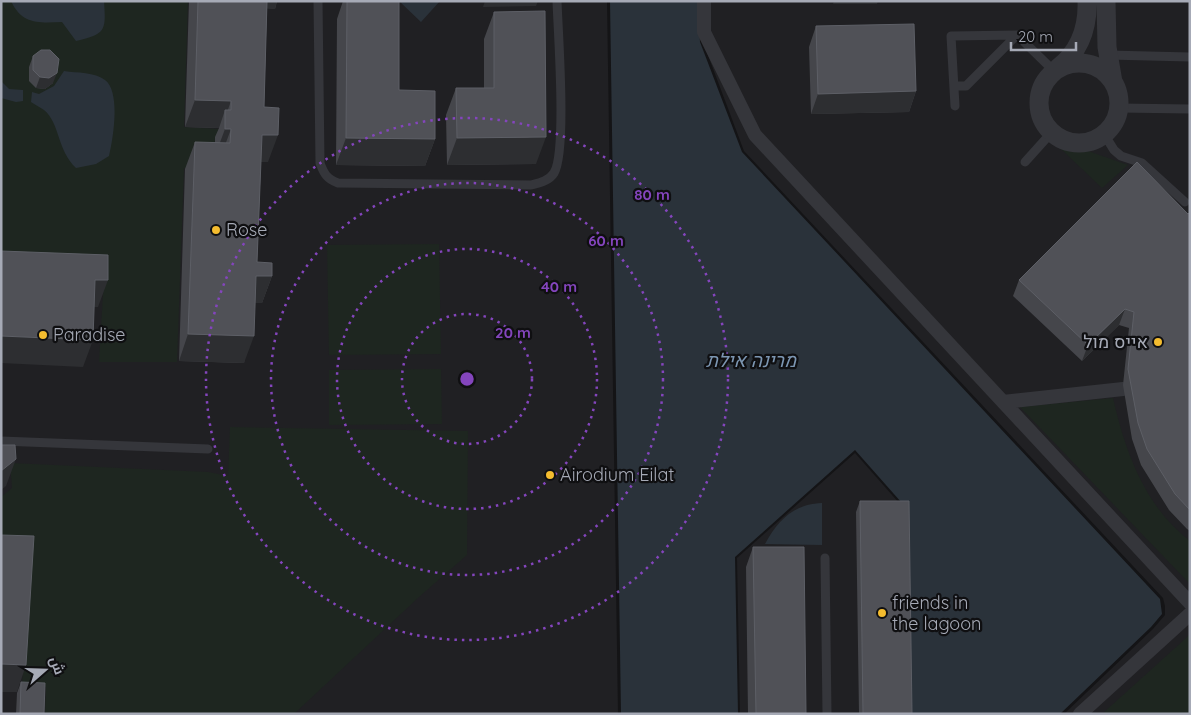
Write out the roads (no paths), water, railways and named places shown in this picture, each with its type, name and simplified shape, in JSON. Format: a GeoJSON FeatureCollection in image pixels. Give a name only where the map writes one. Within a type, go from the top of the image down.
{"type":"FeatureCollection","features":[{"type":"Feature","properties":{"kind":"street"},"geometry":{"type":"LineString","coordinates":[[704,1],[704,32],[755,135],[1190,603]]}},
{"type":"Feature","properties":{"kind":"street"},"geometry":{"type":"LineString","coordinates":[[1087,1],[1085,27],[1078,45],[1066,62],[1054,71],[1042,86],[1039,104],[1041,116],[1052,132],[1062,139],[1080,143],[1092,141],[1104,134],[1115,120],[1119,108],[1118,95],[1108,56],[1106,1]]}},
{"type":"Feature","properties":{"kind":"street"},"geometry":{"type":"LineString","coordinates":[[1054,71],[1065,65],[1084,63],[1101,69],[1114,83]]}},
{"type":"Feature","properties":{"kind":"street"},"geometry":{"type":"LineString","coordinates":[[1003,402],[1123,390]]}},
{"type":"Feature","properties":{"kind":"street"},"geometry":{"type":"LineString","coordinates":[[1080,714],[1190,614]]}},
{"type":"Feature","properties":{"kind":"lane"},"geometry":{"type":"LineString","coordinates":[[318,1],[320,163],[324,175],[338,183],[531,185],[542,182],[553,174],[561,149],[557,1]]}},
{"type":"Feature","properties":{"kind":"lane"},"geometry":{"type":"LineString","coordinates":[[955,106],[951,36],[1017,35],[1054,71]]}},
{"type":"Feature","properties":{"kind":"lane"},"geometry":{"type":"LineString","coordinates":[[954,86],[966,86],[1017,35]]}},
{"type":"Feature","properties":{"kind":"lane"},"geometry":{"type":"LineString","coordinates":[[1108,56],[1190,56]]}},
{"type":"Feature","properties":{"kind":"lane"},"geometry":{"type":"LineString","coordinates":[[1119,108],[1190,109]]}},
{"type":"Feature","properties":{"kind":"lane"},"geometry":{"type":"LineString","coordinates":[[1025,162],[1052,132]]}},
{"type":"Feature","properties":{"kind":"lane"},"geometry":{"type":"LineString","coordinates":[[1104,134],[1114,150],[1121,156],[1142,163],[1185,202]]}},
{"type":"Feature","properties":{"kind":"lane"},"geometry":{"type":"LineString","coordinates":[[1,440],[208,449]]}},
{"type":"Feature","properties":{"kind":"lane"},"geometry":{"type":"LineString","coordinates":[[825,558],[827,714]]}},
{"type":"Feature","properties":{"kind":"water"},"geometry":{"type":"Polygon","coordinates":[[[11,1],[104,1],[104,25],[99,33],[76,41],[62,22],[46,23],[32,21],[21,15],[11,1]]]}},
{"type":"Feature","properties":{"kind":"water"},"geometry":{"type":"Polygon","coordinates":[[[399,1],[440,1],[421,22],[399,1]]]}},
{"type":"Feature","properties":{"kind":"water","name":"מרינה אילת"},"geometry":{"type":"Polygon","coordinates":[[[610,1],[698,1],[700,42],[742,152],[1160,599],[1162,614],[1151,627],[1060,714],[910,714],[909,511],[855,450],[735,557],[738,714],[621,714],[610,1]]]}},
{"type":"Feature","properties":{"kind":"water"},"geometry":{"type":"Polygon","coordinates":[[[64,71],[101,77],[110,86],[115,116],[109,156],[96,164],[76,168],[65,153],[49,115],[31,102],[32,92],[39,94],[54,86],[64,71]]]}},
{"type":"Feature","properties":{"kind":"water"},"geometry":{"type":"Polygon","coordinates":[[[1,81],[9,89],[23,90],[23,101],[16,102],[1,98],[1,81]]]}},
{"type":"Feature","properties":{"kind":"water"},"geometry":{"type":"Polygon","coordinates":[[[822,503],[822,545],[765,544],[775,528],[788,515],[803,506],[822,503]]]}},
{"type":"Feature","properties":{"kind":"place","name":"Rose"},"geometry":{"type":"Point","coordinates":[216,230]}},
{"type":"Feature","properties":{"kind":"place","name":"Paradise"},"geometry":{"type":"Point","coordinates":[43,335]}},
{"type":"Feature","properties":{"kind":"place","name":"אייס מול"},"geometry":{"type":"Point","coordinates":[1158,342]}},
{"type":"Feature","properties":{"kind":"place","name":"Airodium Eilat"},"geometry":{"type":"Point","coordinates":[550,475]}},
{"type":"Feature","properties":{"kind":"place","name":"friends in the lagoon"},"geometry":{"type":"Point","coordinates":[882,613]}}]}
